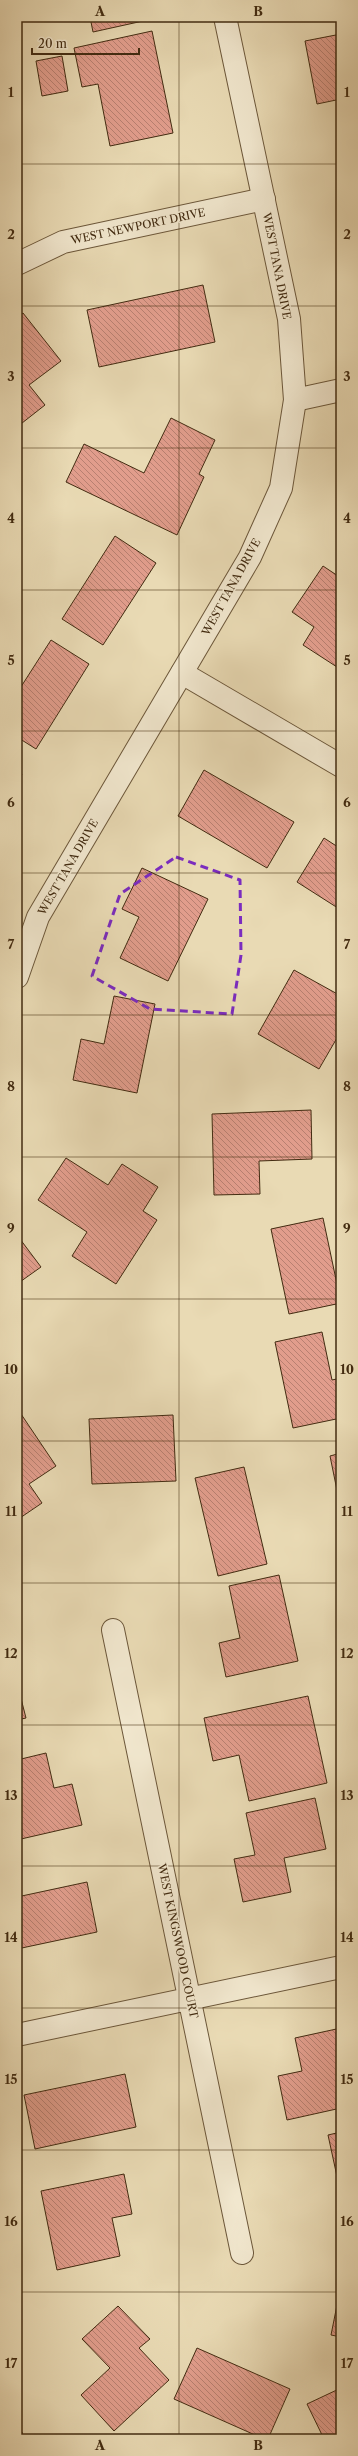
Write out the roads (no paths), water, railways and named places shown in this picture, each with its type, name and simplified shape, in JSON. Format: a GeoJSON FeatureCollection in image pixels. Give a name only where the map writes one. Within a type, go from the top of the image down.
{"type":"FeatureCollection","features":[{"type":"Feature","properties":{"kind":"street","name":"WEST TANA DRIVE"},"geometry":{"type":"LineString","coordinates":[[17,977],[38,917],[250,557],[281,488],[295,400],[289,319],[225,17]]}},
{"type":"Feature","properties":{"kind":"street","name":"WEST NEWPORT DRIVE"},"geometry":{"type":"LineString","coordinates":[[17,264],[63,242],[264,199]]}},
{"type":"Feature","properties":{"kind":"street"},"geometry":{"type":"LineString","coordinates":[[295,400],[341,390]]}},
{"type":"Feature","properties":{"kind":"street"},"geometry":{"type":"LineString","coordinates":[[182,673],[341,766]]}},
{"type":"Feature","properties":{"kind":"street","name":"WEST KINGSWOOD COURT"},"geometry":{"type":"LineString","coordinates":[[113,1630],[242,2253]]}},
{"type":"Feature","properties":{"kind":"street"},"geometry":{"type":"LineString","coordinates":[[17,2035],[341,1967]]}}]}
